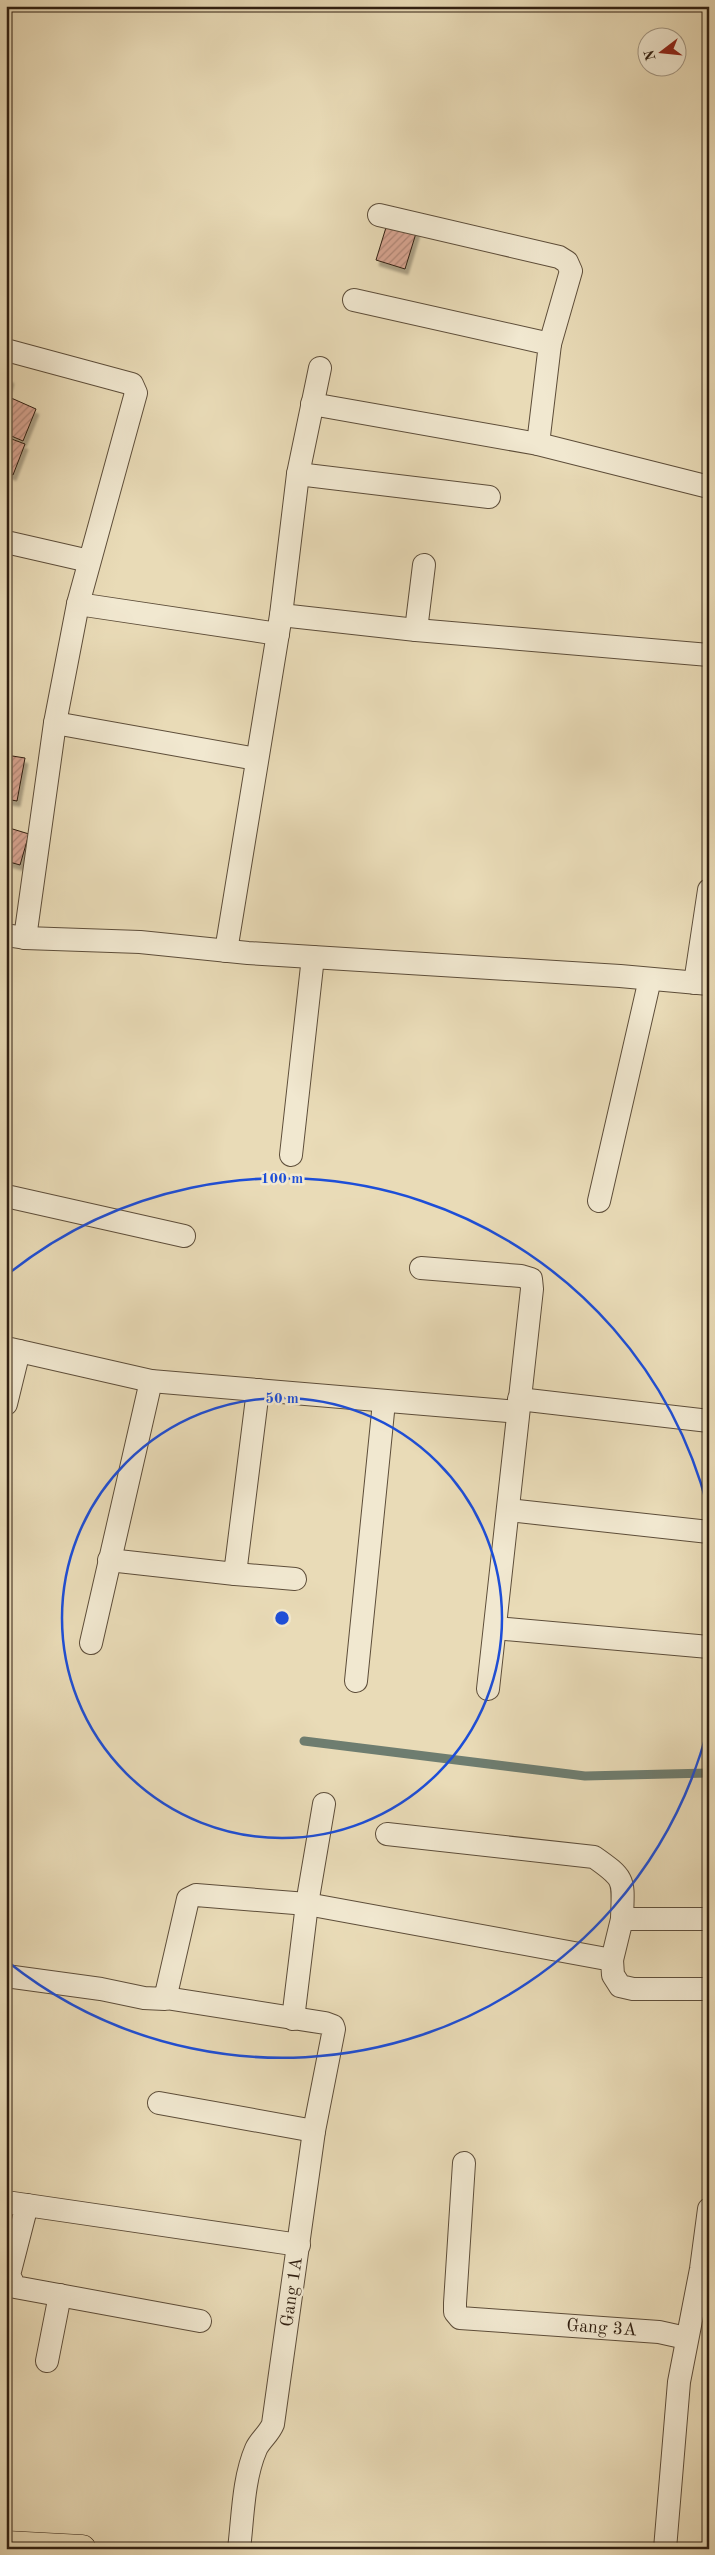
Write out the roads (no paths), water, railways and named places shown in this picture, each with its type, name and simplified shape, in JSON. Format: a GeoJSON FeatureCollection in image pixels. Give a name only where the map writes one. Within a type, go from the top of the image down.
{"type":"FeatureCollection","features":[{"type":"Feature","properties":{"kind":"main road"},"geometry":{"type":"LineString","coordinates":[[6,2545],[82,2549]]}},
{"type":"Feature","properties":{"kind":"street"},"geometry":{"type":"LineString","coordinates":[[379,216],[559,257],[567,262],[571,271],[550,344],[538,444]]}},
{"type":"Feature","properties":{"kind":"street"},"geometry":{"type":"LineString","coordinates":[[354,300],[550,344]]}},
{"type":"Feature","properties":{"kind":"street"},"geometry":{"type":"LineString","coordinates":[[6,350],[132,384],[135,390],[78,604],[15,936],[140,942],[226,951],[702,983],[709,890]]}},
{"type":"Feature","properties":{"kind":"street"},"geometry":{"type":"LineString","coordinates":[[226,951],[279,624],[298,474],[320,368]]}},
{"type":"Feature","properties":{"kind":"street"},"geometry":{"type":"LineString","coordinates":[[312,404],[538,444],[709,487]]}},
{"type":"Feature","properties":{"kind":"street"},"geometry":{"type":"LineString","coordinates":[[298,474],[489,497]]}},
{"type":"Feature","properties":{"kind":"street"},"geometry":{"type":"LineString","coordinates":[[6,542],[89,561]]}},
{"type":"Feature","properties":{"kind":"street"},"geometry":{"type":"LineString","coordinates":[[416,630],[424,564]]}},
{"type":"Feature","properties":{"kind":"street"},"geometry":{"type":"LineString","coordinates":[[78,604],[279,624],[416,630],[709,655]]}},
{"type":"Feature","properties":{"kind":"street"},"geometry":{"type":"LineString","coordinates":[[55,723],[256,759]]}},
{"type":"Feature","properties":{"kind":"street"},"geometry":{"type":"LineString","coordinates":[[291,1155],[313,957]]}},
{"type":"Feature","properties":{"kind":"street"},"geometry":{"type":"LineString","coordinates":[[599,1201],[650,979]]}},
{"type":"Feature","properties":{"kind":"street"},"geometry":{"type":"LineString","coordinates":[[6,1196],[184,1236]]}},
{"type":"Feature","properties":{"kind":"street"},"geometry":{"type":"LineString","coordinates":[[421,1268],[521,1276],[530,1279],[532,1289],[488,1689]]}},
{"type":"Feature","properties":{"kind":"street"},"geometry":{"type":"LineString","coordinates":[[6,1404],[13,1349],[151,1381],[384,1402],[519,1405],[709,1420]]}},
{"type":"Feature","properties":{"kind":"street"},"geometry":{"type":"LineString","coordinates":[[91,1643],[151,1381]]}},
{"type":"Feature","properties":{"kind":"street"},"geometry":{"type":"LineString","coordinates":[[235,1574],[258,1390]]}},
{"type":"Feature","properties":{"kind":"street"},"geometry":{"type":"LineString","coordinates":[[356,1681],[384,1402]]}},
{"type":"Feature","properties":{"kind":"street"},"geometry":{"type":"LineString","coordinates":[[508,1510],[709,1532]]}},
{"type":"Feature","properties":{"kind":"street"},"geometry":{"type":"LineString","coordinates":[[109,1560],[295,1579]]}},
{"type":"Feature","properties":{"kind":"street"},"geometry":{"type":"LineString","coordinates":[[495,1628],[709,1647]]}},
{"type":"Feature","properties":{"kind":"street"},"geometry":{"type":"LineString","coordinates":[[6,1976],[101,1989],[144,1998],[166,1998],[293,2019],[307,1904],[324,1804]]}},
{"type":"Feature","properties":{"kind":"street"},"geometry":{"type":"LineString","coordinates":[[387,1834],[594,1857],[615,1871],[623,1882],[622,1919],[612,1960],[613,1975],[620,1986],[633,1989],[709,1989]]}},
{"type":"Feature","properties":{"kind":"street"},"geometry":{"type":"LineString","coordinates":[[166,1998],[188,1899],[191,1896],[307,1904],[612,1960]]}},
{"type":"Feature","properties":{"kind":"street"},"geometry":{"type":"LineString","coordinates":[[622,1919],[709,1919]]}},
{"type":"Feature","properties":{"kind":"street","name":"Gang 1A"},"geometry":{"type":"LineString","coordinates":[[239,2549],[250,2466],[257,2447],[268,2435],[274,2424],[314,2130],[334,2029],[333,2026],[325,2023],[293,2019]]}},
{"type":"Feature","properties":{"kind":"street"},"geometry":{"type":"LineString","coordinates":[[159,2103],[314,2130]]}},
{"type":"Feature","properties":{"kind":"street","name":"Gang 3A"},"geometry":{"type":"LineString","coordinates":[[464,2163],[454,2303],[455,2312],[460,2318],[659,2332],[686,2338]]}},
{"type":"Feature","properties":{"kind":"street"},"geometry":{"type":"LineString","coordinates":[[200,2321],[15,2287],[9,2275],[17,2203],[299,2245]]}},
{"type":"Feature","properties":{"kind":"street"},"geometry":{"type":"LineString","coordinates":[[665,2549],[679,2382],[686,2338],[701,2269],[709,2209]]}},
{"type":"Feature","properties":{"kind":"street"},"geometry":{"type":"LineString","coordinates":[[47,2361],[60,2295]]}},
{"type":"Feature","properties":{"kind":"waterway"},"geometry":{"type":"LineString","coordinates":[[304,1741],[585,1776],[709,1773]]}}]}
